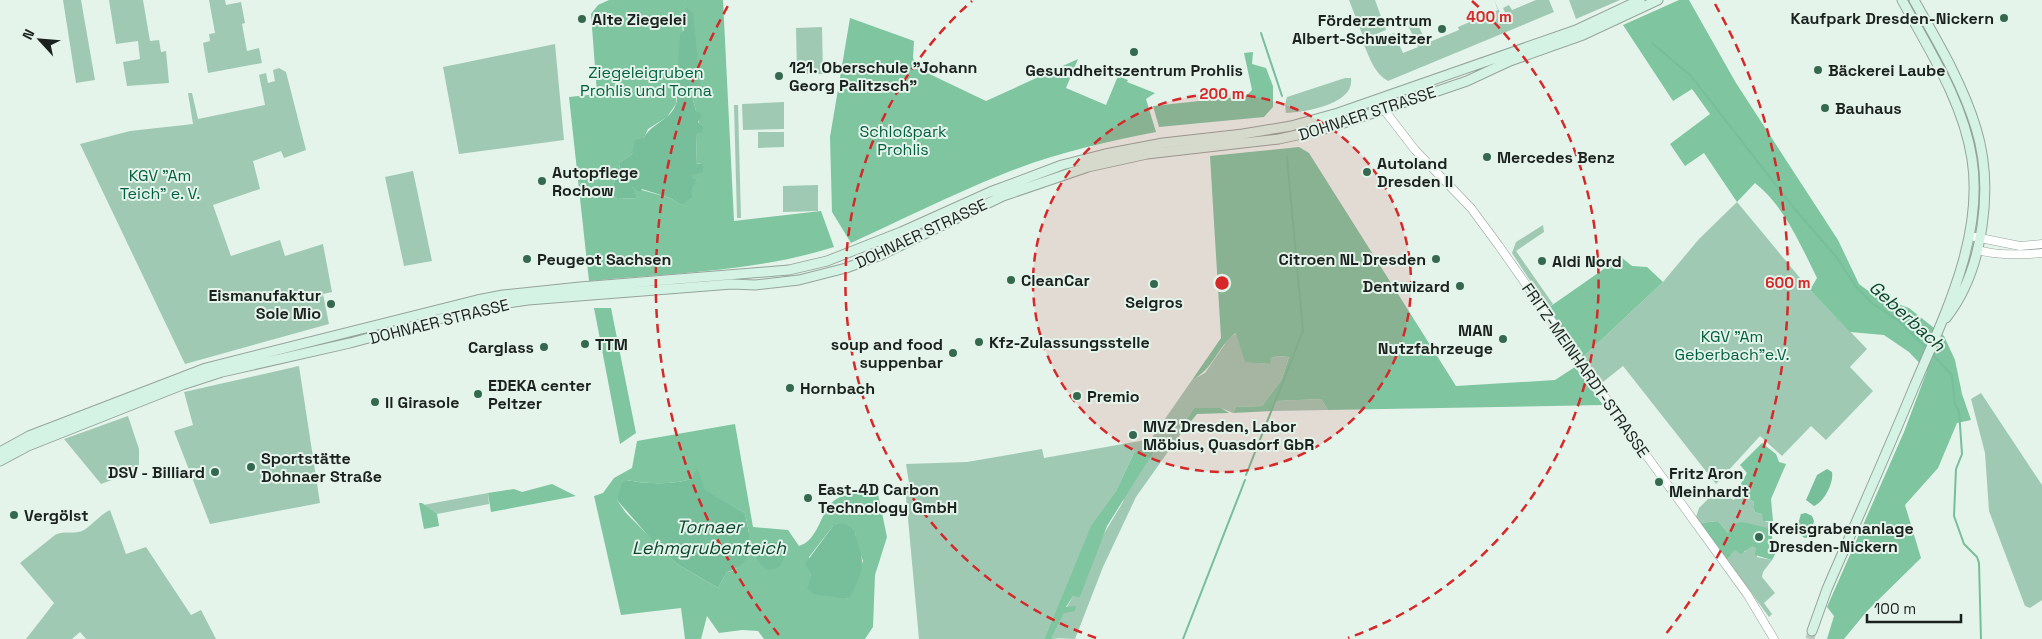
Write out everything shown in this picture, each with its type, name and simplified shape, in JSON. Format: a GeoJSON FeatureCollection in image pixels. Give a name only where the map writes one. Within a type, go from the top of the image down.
{"type":"FeatureCollection","features":[{"type":"Feature","properties":{"kind":"main road","name":"DOHNAER STRASSE"},"geometry":{"type":"LineString","coordinates":[[0,452],[30,436],[206,368],[477,300],[503,295],[580,287],[789,270],[827,261],[901,232],[990,192],[1062,165],[1163,142],[1243,134],[1291,126],[1338,113],[1576,30],[1640,0]]}},
{"type":"Feature","properties":{"kind":"main road","name":"DOHNAER STRASSE"},"geometry":{"type":"LineString","coordinates":[[0,461],[37,442],[222,372],[350,343],[506,302],[732,284],[755,285],[799,280],[846,268],[881,255],[1003,196],[1088,167],[1157,153],[1300,136],[1385,110],[1583,35],[1658,0]]}},
{"type":"Feature","properties":{"kind":"main road"},"geometry":{"type":"LineString","coordinates":[[1812,631],[1837,564],[1940,328],[1969,235],[1974,186],[1967,137],[1947,81],[1902,0]]}},
{"type":"Feature","properties":{"kind":"main road"},"geometry":{"type":"LineString","coordinates":[[1914,0],[1956,76],[1976,128],[1983,166],[1984,194],[1978,250],[1955,307],[1940,328]]}},
{"type":"Feature","properties":{"kind":"main road"},"geometry":{"type":"LineString","coordinates":[[1966,246],[1978,250]]}},
{"type":"Feature","properties":{"kind":"street","name":"FRITZ-MEINHARDT-STRASSE"},"geometry":{"type":"LineString","coordinates":[[1385,110],[1415,150],[1471,208],[1499,246],[1641,448],[1747,594],[1774,639]]}},
{"type":"Feature","properties":{"kind":"street"},"geometry":{"type":"LineString","coordinates":[[1969,235],[2020,246],[2042,244]]}},
{"type":"Feature","properties":{"kind":"street"},"geometry":{"type":"LineString","coordinates":[[1978,250],[2019,255],[2042,253]]}},
{"type":"Feature","properties":{"kind":"green space"},"geometry":{"type":"Polygon","coordinates":[[[63,0],[81,0],[95,80],[76,83],[63,0]]]}},
{"type":"Feature","properties":{"kind":"green space"},"geometry":{"type":"Polygon","coordinates":[[[109,0],[143,0],[150,41],[159,40],[161,52],[166,51],[169,83],[127,86],[123,62],[140,59],[138,41],[116,44],[109,0]]]}},
{"type":"Feature","properties":{"kind":"green space"},"geometry":{"type":"Polygon","coordinates":[[[209,0],[225,0],[226,5],[241,2],[245,23],[242,24],[247,51],[259,48],[262,63],[208,73],[203,43],[210,41],[209,34],[215,33],[209,0]]]}},
{"type":"Feature","properties":{"kind":"green space","name":"Ziegeleigruben Prohlis und Torna"},"geometry":{"type":"Polygon","coordinates":[[[609,0],[723,0],[734,221],[821,211],[834,247],[774,262],[744,267],[589,281],[569,97],[597,94],[591,14],[598,5],[609,0]],[[686,7],[680,16],[683,31],[679,61],[681,76],[677,80],[676,104],[667,117],[648,129],[632,154],[619,163],[620,171],[615,178],[612,194],[617,199],[637,198],[631,187],[670,198],[681,205],[697,179],[692,179],[692,175],[702,163],[696,164],[697,132],[700,126],[691,92],[701,93],[686,7]]]}},
{"type":"Feature","properties":{"kind":"green space"},"geometry":{"type":"Polygon","coordinates":[[[1349,0],[1375,0],[1386,30],[1364,39],[1349,0]]]}},
{"type":"Feature","properties":{"kind":"green space"},"geometry":{"type":"Polygon","coordinates":[[[1494,0],[1505,23],[1509,22],[1503,8],[1509,5],[1512,10],[1536,0],[1549,0],[1554,12],[1388,81],[1376,70],[1364,45],[1394,33],[1403,53],[1418,47],[1407,23],[1415,19],[1427,43],[1459,30],[1458,27],[1498,10],[1494,0]]]}},
{"type":"Feature","properties":{"kind":"green space"},"geometry":{"type":"Polygon","coordinates":[[[1569,0],[1620,0],[1576,19],[1569,0]]]}},
{"type":"Feature","properties":{"kind":"green space"},"geometry":{"type":"Polygon","coordinates":[[[1679,0],[1689,0],[1736,83],[1838,240],[1859,284],[1875,296],[1909,308],[1944,336],[1955,360],[1962,394],[1971,420],[1957,423],[1938,468],[1905,505],[1921,558],[1867,611],[1844,639],[1827,639],[1834,616],[1827,607],[1904,432],[1927,371],[1909,352],[1884,335],[1850,332],[1810,290],[1817,278],[1798,239],[1775,203],[1755,183],[1737,202],[1704,153],[1685,166],[1670,144],[1710,114],[1692,89],[1673,101],[1623,25],[1679,0]]]}},
{"type":"Feature","properties":{"kind":"green space","name":"Schloßpark Prohlis"},"geometry":{"type":"Polygon","coordinates":[[[850,18],[914,41],[913,58],[919,69],[986,101],[1078,59],[1066,88],[1106,105],[1118,76],[1128,80],[1127,82],[1155,93],[1146,99],[1156,132],[1078,149],[1040,160],[964,190],[851,243],[832,212],[830,137],[850,18]]]}},
{"type":"Feature","properties":{"kind":"green space"},"geometry":{"type":"Polygon","coordinates":[[[822,27],[823,74],[797,74],[796,28],[822,27]]]}},
{"type":"Feature","properties":{"kind":"green space"},"geometry":{"type":"Polygon","coordinates":[[[555,44],[564,140],[459,154],[443,67],[555,44]]]}},
{"type":"Feature","properties":{"kind":"green space"},"geometry":{"type":"Polygon","coordinates":[[[1253,52],[1252,64],[1266,68],[1273,86],[1273,107],[1264,117],[1159,127],[1153,106],[1246,96],[1252,90],[1244,53],[1253,52]]]}},
{"type":"Feature","properties":{"kind":"green space","name":"KGV \"Am Teich\" e. V."},"geometry":{"type":"Polygon","coordinates":[[[279,68],[286,72],[306,150],[284,158],[281,151],[253,161],[260,189],[213,205],[231,256],[280,240],[285,256],[323,244],[332,292],[323,294],[329,324],[185,364],[80,144],[130,131],[193,124],[188,93],[192,93],[198,119],[265,105],[259,75],[266,73],[268,83],[275,81],[273,70],[279,68]]]}},
{"type":"Feature","properties":{"kind":"green space"},"geometry":{"type":"Polygon","coordinates":[[[1345,78],[1351,78],[1350,87],[1337,100],[1328,105],[1305,111],[1286,113],[1285,104],[1287,97],[1345,78]]]}},
{"type":"Feature","properties":{"kind":"green space"},"geometry":{"type":"Polygon","coordinates":[[[784,102],[784,129],[743,130],[742,104],[784,102]]]}},
{"type":"Feature","properties":{"kind":"green space"},"geometry":{"type":"Polygon","coordinates":[[[734,105],[738,105],[741,218],[737,218],[734,105]]]}},
{"type":"Feature","properties":{"kind":"green space"},"geometry":{"type":"Polygon","coordinates":[[[758,132],[784,132],[784,147],[758,148],[758,132]]]}},
{"type":"Feature","properties":{"kind":"green space"},"geometry":{"type":"Polygon","coordinates":[[[1299,147],[1309,153],[1456,386],[1555,380],[1575,367],[1603,405],[1328,410],[1321,399],[1276,401],[1273,411],[1233,413],[1236,407],[1262,406],[1282,379],[1289,357],[1278,356],[1271,358],[1270,364],[1245,362],[1236,333],[1224,344],[1206,369],[1192,380],[1221,338],[1210,156],[1299,147]]]}},
{"type":"Feature","properties":{"kind":"green space"},"geometry":{"type":"Polygon","coordinates":[[[413,171],[432,261],[404,266],[385,177],[413,171]]]}},
{"type":"Feature","properties":{"kind":"green space"},"geometry":{"type":"Polygon","coordinates":[[[818,185],[818,211],[783,212],[783,186],[818,185]]]}},
{"type":"Feature","properties":{"kind":"green space","name":"KGV \"Am Geberbach\"e.V."},"geometry":{"type":"Polygon","coordinates":[[[1737,202],[1810,290],[1867,349],[1850,367],[1873,391],[1826,440],[1811,426],[1782,456],[1760,436],[1716,484],[1623,366],[1603,382],[1583,357],[1663,282],[1699,239],[1737,202]]]}},
{"type":"Feature","properties":{"kind":"green space"},"geometry":{"type":"Polygon","coordinates":[[[1543,225],[1544,232],[1516,251],[1553,304],[1548,308],[1512,253],[1516,242],[1543,225]]]}},
{"type":"Feature","properties":{"kind":"green space"},"geometry":{"type":"Polygon","coordinates":[[[1621,257],[1632,266],[1647,267],[1663,282],[1583,357],[1548,308],[1621,257]]]}},
{"type":"Feature","properties":{"kind":"green space"},"geometry":{"type":"Polygon","coordinates":[[[594,308],[611,308],[636,433],[620,444],[594,308]]]}},
{"type":"Feature","properties":{"kind":"green space"},"geometry":{"type":"Polygon","coordinates":[[[1237,333],[1259,363],[1269,364],[1271,358],[1278,356],[1289,357],[1282,379],[1262,406],[1236,407],[1233,413],[1221,408],[1194,408],[1185,421],[1182,432],[1136,497],[1103,567],[1075,639],[1050,638],[1073,596],[1080,596],[1102,537],[1123,502],[1134,453],[1116,491],[1091,527],[1044,639],[919,639],[905,486],[909,483],[906,464],[967,462],[1042,449],[1044,458],[1151,439],[1192,380],[1205,373],[1229,338],[1237,333]]]}},
{"type":"Feature","properties":{"kind":"green space","name":"Sportstätte Dohnaer Straße"},"geometry":{"type":"Polygon","coordinates":[[[299,366],[320,503],[210,524],[174,431],[193,425],[184,392],[299,366]]]}},
{"type":"Feature","properties":{"kind":"green space"},"geometry":{"type":"Polygon","coordinates":[[[1981,393],[2042,485],[2042,600],[2030,608],[2025,606],[1989,511],[1985,453],[1971,399],[1981,393]]]}},
{"type":"Feature","properties":{"kind":"green space"},"geometry":{"type":"Polygon","coordinates":[[[1321,399],[1328,410],[1273,411],[1276,401],[1321,399]]]}},
{"type":"Feature","properties":{"kind":"green space"},"geometry":{"type":"Polygon","coordinates":[[[1194,408],[1221,408],[1229,413],[1197,414],[1182,432],[1185,421],[1194,408]]]}},
{"type":"Feature","properties":{"kind":"green space"},"geometry":{"type":"Polygon","coordinates":[[[128,416],[139,449],[139,465],[128,474],[101,484],[64,439],[128,416]]]}},
{"type":"Feature","properties":{"kind":"green space"},"geometry":{"type":"Polygon","coordinates":[[[735,424],[753,527],[788,530],[799,546],[812,537],[832,502],[852,493],[877,489],[887,537],[875,575],[873,627],[865,639],[764,639],[758,631],[742,630],[719,633],[707,616],[701,639],[685,639],[681,608],[621,615],[594,496],[603,493],[614,478],[632,468],[637,441],[735,424]],[[697,468],[691,479],[683,481],[659,483],[626,480],[617,500],[626,513],[677,564],[718,588],[727,572],[735,570],[749,553],[757,556],[760,565],[764,542],[754,550],[749,550],[749,533],[745,513],[704,490],[697,468]],[[833,526],[809,557],[811,579],[831,595],[849,599],[863,561],[856,542],[855,531],[833,526]]]}},
{"type":"Feature","properties":{"kind":"green space"},"geometry":{"type":"Polygon","coordinates":[[[1161,440],[1107,526],[1080,597],[1073,596],[1066,607],[1076,606],[1075,611],[1064,613],[1051,638],[1059,639],[1044,639],[1091,526],[1116,491],[1134,453],[1161,440]]]}},
{"type":"Feature","properties":{"kind":"green space"},"geometry":{"type":"Polygon","coordinates":[[[1762,443],[1776,454],[1779,462],[1786,464],[1771,499],[1773,521],[1763,521],[1762,514],[1755,512],[1754,502],[1740,492],[1739,487],[1747,473],[1740,465],[1762,443]]]}},
{"type":"Feature","properties":{"kind":"green space"},"geometry":{"type":"Polygon","coordinates":[[[552,484],[576,496],[491,512],[488,493],[514,489],[522,492],[552,484]]]}},
{"type":"Feature","properties":{"kind":"green space"},"geometry":{"type":"Polygon","coordinates":[[[1715,492],[1734,500],[1740,492],[1754,502],[1755,512],[1762,514],[1766,522],[1773,521],[1772,528],[1728,533],[1718,521],[1700,523],[1696,517],[1699,508],[1715,492]]]}},
{"type":"Feature","properties":{"kind":"green space"},"geometry":{"type":"Polygon","coordinates":[[[488,493],[489,504],[437,514],[423,505],[488,493]]]}},
{"type":"Feature","properties":{"kind":"green space"},"geometry":{"type":"Polygon","coordinates":[[[419,503],[422,503],[437,514],[439,526],[424,529],[419,503]]]}},
{"type":"Feature","properties":{"kind":"green space"},"geometry":{"type":"Polygon","coordinates":[[[110,510],[126,554],[146,547],[191,615],[201,610],[216,639],[86,639],[80,632],[72,639],[26,639],[54,603],[20,563],[55,535],[84,530],[110,510]]]}},
{"type":"Feature","properties":{"kind":"green space"},"geometry":{"type":"Polygon","coordinates":[[[1718,521],[1728,533],[1735,524],[1739,523],[1772,528],[1772,538],[1778,549],[1772,560],[1755,555],[1756,548],[1752,546],[1741,554],[1735,550],[1727,560],[1700,523],[1718,521]]]}},
{"type":"Feature","properties":{"kind":"green space"},"geometry":{"type":"Polygon","coordinates":[[[1752,545],[1756,548],[1757,557],[1772,560],[1763,572],[1762,577],[1775,593],[1764,603],[1772,614],[1769,617],[1727,560],[1735,550],[1745,552],[1752,545]]]}},
{"type":"Feature","properties":{"kind":"water"},"geometry":{"type":"Polygon","coordinates":[[[686,7],[693,13],[701,94],[691,92],[696,111],[702,115],[698,122],[703,127],[702,133],[697,132],[696,164],[703,163],[703,172],[692,175],[692,179],[697,179],[691,191],[692,197],[681,205],[670,198],[642,189],[640,192],[632,187],[637,198],[617,199],[612,194],[615,178],[620,171],[619,163],[632,154],[635,140],[644,138],[651,129],[673,110],[676,104],[677,80],[681,76],[678,68],[680,34],[684,30],[680,16],[686,7]]]}},
{"type":"Feature","properties":{"kind":"water","name":"Tornaer Lehmgrubenteich"},"geometry":{"type":"Polygon","coordinates":[[[697,467],[705,490],[745,513],[749,533],[749,550],[754,550],[764,542],[778,542],[785,556],[779,567],[769,570],[760,565],[754,553],[749,553],[741,565],[727,572],[718,588],[677,564],[653,541],[617,500],[622,483],[626,480],[658,483],[683,481],[691,479],[697,467]]]}},
{"type":"Feature","properties":{"kind":"water"},"geometry":{"type":"Polygon","coordinates":[[[1827,469],[1832,472],[1830,487],[1821,501],[1814,506],[1806,500],[1817,475],[1827,469]]]}},
{"type":"Feature","properties":{"kind":"water"},"geometry":{"type":"Polygon","coordinates":[[[1806,513],[1812,516],[1814,521],[1810,537],[1805,538],[1799,531],[1799,524],[1801,514],[1806,513]]]}},
{"type":"Feature","properties":{"kind":"water","name":"Tornaer Lehmgrubenteich"},"geometry":{"type":"Polygon","coordinates":[[[846,524],[855,531],[862,558],[862,567],[856,586],[849,599],[814,594],[807,588],[811,575],[805,564],[833,526],[846,524]]]}},
{"type":"Feature","properties":{"kind":"waterway"},"geometry":{"type":"LineString","coordinates":[[1261,33],[1282,96]]}},
{"type":"Feature","properties":{"kind":"waterway","name":"Geberbach"},"geometry":{"type":"LineString","coordinates":[[1652,43],[1691,76],[1793,207],[1838,259],[1856,287],[1873,304],[1899,321],[1928,350]]}},
{"type":"Feature","properties":{"kind":"waterway"},"geometry":{"type":"LineString","coordinates":[[1246,475],[1303,331],[1287,157]]}},
{"type":"Feature","properties":{"kind":"waterway","name":"Geberbach"},"geometry":{"type":"LineString","coordinates":[[1931,353],[1952,375],[1955,404],[1959,411],[1962,454],[1956,469],[1954,516],[1964,544],[1977,557],[1979,563],[1981,639]]}},
{"type":"Feature","properties":{"kind":"waterway"},"geometry":{"type":"LineString","coordinates":[[1183,639],[1245,480]]}},
{"type":"Feature","properties":{"kind":"tunnel"},"geometry":{"type":"LineString","coordinates":[[1810,639],[1812,631]]}},
{"type":"Feature","properties":{"kind":"place","name":"Kaufpark Dresden-Nickern"},"geometry":{"type":"Point","coordinates":[2004,18]}},
{"type":"Feature","properties":{"kind":"place","name":"Alte Ziegelei"},"geometry":{"type":"Point","coordinates":[582,19]}},
{"type":"Feature","properties":{"kind":"place","name":"Förderzentrum Albert-Schweitzer"},"geometry":{"type":"Point","coordinates":[1442,29]}},
{"type":"Feature","properties":{"kind":"place","name":"Gesundheitszentrum Prohlis"},"geometry":{"type":"Point","coordinates":[1134,52]}},
{"type":"Feature","properties":{"kind":"place","name":"Bäckerei Laube"},"geometry":{"type":"Point","coordinates":[1818,70]}},
{"type":"Feature","properties":{"kind":"place","name":"121. Oberschule \"Johann Georg Palitzsch\""},"geometry":{"type":"Point","coordinates":[779,76]}},
{"type":"Feature","properties":{"kind":"place","name":"Bauhaus"},"geometry":{"type":"Point","coordinates":[1825,108]}},
{"type":"Feature","properties":{"kind":"place","name":"Mercedes Benz"},"geometry":{"type":"Point","coordinates":[1487,157]}},
{"type":"Feature","properties":{"kind":"place","name":"Autoland Dresden II"},"geometry":{"type":"Point","coordinates":[1367,172]}},
{"type":"Feature","properties":{"kind":"place","name":"Autopflege Rochow"},"geometry":{"type":"Point","coordinates":[542,181]}},
{"type":"Feature","properties":{"kind":"place","name":"Peugeot Sachsen"},"geometry":{"type":"Point","coordinates":[527,259]}},
{"type":"Feature","properties":{"kind":"place","name":"Citroen NL Dresden"},"geometry":{"type":"Point","coordinates":[1436,259]}},
{"type":"Feature","properties":{"kind":"place","name":"Aldi Nord"},"geometry":{"type":"Point","coordinates":[1542,261]}},
{"type":"Feature","properties":{"kind":"place","name":"CleanCar"},"geometry":{"type":"Point","coordinates":[1011,280]}},
{"type":"Feature","properties":{"kind":"place","name":"Selgros"},"geometry":{"type":"Point","coordinates":[1154,284]}},
{"type":"Feature","properties":{"kind":"place","name":"Dentwizard"},"geometry":{"type":"Point","coordinates":[1460,286]}},
{"type":"Feature","properties":{"kind":"place","name":"Eismanufaktur Sole Mio"},"geometry":{"type":"Point","coordinates":[331,304]}},
{"type":"Feature","properties":{"kind":"place","name":"MAN Nutzfahrzeuge"},"geometry":{"type":"Point","coordinates":[1503,339]}},
{"type":"Feature","properties":{"kind":"place","name":"Kfz-Zulassungsstelle"},"geometry":{"type":"Point","coordinates":[979,342]}},
{"type":"Feature","properties":{"kind":"place","name":"TTM"},"geometry":{"type":"Point","coordinates":[585,344]}},
{"type":"Feature","properties":{"kind":"place","name":"Carglass"},"geometry":{"type":"Point","coordinates":[544,347]}},
{"type":"Feature","properties":{"kind":"place","name":"soup and food suppenbar"},"geometry":{"type":"Point","coordinates":[953,353]}},
{"type":"Feature","properties":{"kind":"place","name":"Hornbach"},"geometry":{"type":"Point","coordinates":[790,388]}},
{"type":"Feature","properties":{"kind":"place","name":"EDEKA center Peltzer"},"geometry":{"type":"Point","coordinates":[478,394]}},
{"type":"Feature","properties":{"kind":"place","name":"Premio"},"geometry":{"type":"Point","coordinates":[1077,396]}},
{"type":"Feature","properties":{"kind":"place","name":"Il Girasole"},"geometry":{"type":"Point","coordinates":[375,402]}},
{"type":"Feature","properties":{"kind":"place","name":"MVZ Dresden, Labor Möbius, Quasdorf GbR"},"geometry":{"type":"Point","coordinates":[1133,435]}},
{"type":"Feature","properties":{"kind":"place","name":"Sportstätte Dohnaer Straße"},"geometry":{"type":"Point","coordinates":[251,467]}},
{"type":"Feature","properties":{"kind":"place","name":"DSV - Billiard"},"geometry":{"type":"Point","coordinates":[215,472]}},
{"type":"Feature","properties":{"kind":"place","name":"Fritz Aron Meinhardt"},"geometry":{"type":"Point","coordinates":[1659,482]}},
{"type":"Feature","properties":{"kind":"place","name":"East-4D Carbon Technology GmbH"},"geometry":{"type":"Point","coordinates":[808,498]}},
{"type":"Feature","properties":{"kind":"place","name":"Vergölst"},"geometry":{"type":"Point","coordinates":[14,515]}},
{"type":"Feature","properties":{"kind":"place","name":"Kreisgrabenanlage Dresden-Nickern"},"geometry":{"type":"Point","coordinates":[1759,537]}}]}
